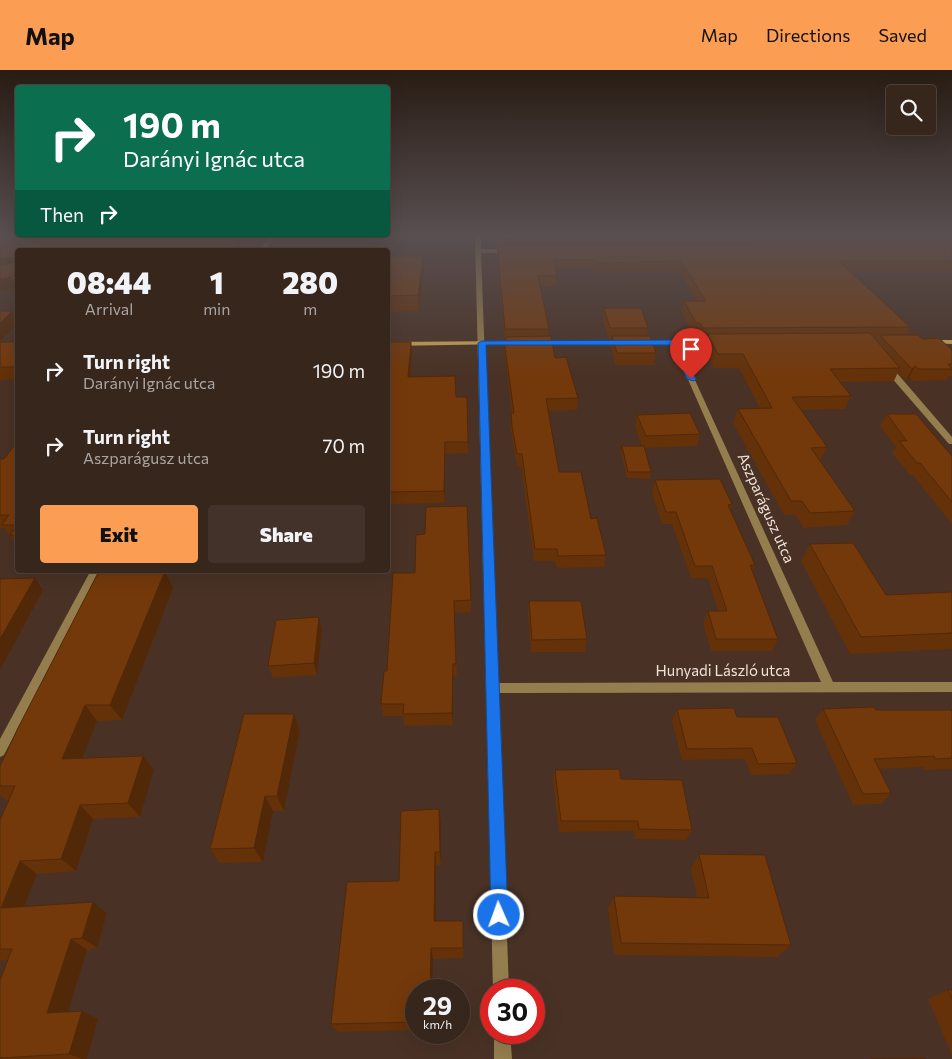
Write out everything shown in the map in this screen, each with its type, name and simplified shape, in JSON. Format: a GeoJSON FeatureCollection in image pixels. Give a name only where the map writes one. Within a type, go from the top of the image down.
{"type":"FeatureCollection","features":[{"type":"Feature","properties":{"kind":"street"},"geometry":{"type":"LineString","coordinates":[[480,282],[494,688],[501,979]]}},
{"type":"Feature","properties":{"kind":"street"},"geometry":{"type":"LineString","coordinates":[[530,343],[723,342]]}},
{"type":"Feature","properties":{"kind":"street"},"geometry":{"type":"LineString","coordinates":[[923,342],[952,342]]}},
{"type":"Feature","properties":{"kind":"street"},"geometry":{"type":"LineString","coordinates":[[390,344],[521,343]]}},
{"type":"Feature","properties":{"kind":"street","name":"Aszparágusz utca"},"geometry":{"type":"LineString","coordinates":[[675,343],[829,686]]}},
{"type":"Feature","properties":{"kind":"street"},"geometry":{"type":"LineString","coordinates":[[885,363],[952,442]]}},
{"type":"Feature","properties":{"kind":"street"},"geometry":{"type":"LineString","coordinates":[[0,751],[94,573]]}},
{"type":"Feature","properties":{"kind":"street","name":"Hunyadi László utca"},"geometry":{"type":"LineString","coordinates":[[494,688],[952,687]]}},
{"type":"Feature","properties":{"kind":"street"},"geometry":{"type":"LineString","coordinates":[[502,1044],[503,1059]]}},
{"type":"Feature","properties":{"kind":"building"},"geometry":{"type":"Polygon","coordinates":[[[390,282],[420,282],[418,295],[390,296],[390,282]]]}},
{"type":"Feature","properties":{"kind":"building"},"geometry":{"type":"Polygon","coordinates":[[[501,282],[539,282],[549,329],[505,329],[501,282]]]}},
{"type":"Feature","properties":{"kind":"building"},"geometry":{"type":"Polygon","coordinates":[[[694,282],[862,282],[910,327],[703,328],[700,323],[696,323],[684,301],[706,301],[694,282]]]}},
{"type":"Feature","properties":{"kind":"building"},"geometry":{"type":"Polygon","coordinates":[[[604,308],[641,308],[648,328],[610,328],[604,308]]]}},
{"type":"Feature","properties":{"kind":"building"},"geometry":{"type":"Polygon","coordinates":[[[0,311],[12,311],[0,323],[0,311]]]}},
{"type":"Feature","properties":{"kind":"building"},"geometry":{"type":"Polygon","coordinates":[[[870,333],[900,368],[830,369],[851,396],[792,397],[827,447],[811,448],[855,511],[810,513],[802,501],[791,501],[738,409],[772,408],[743,354],[718,354],[707,334],[870,333]]]}},
{"type":"Feature","properties":{"kind":"building"},"geometry":{"type":"Polygon","coordinates":[[[880,335],[918,335],[922,339],[939,338],[952,350],[952,364],[948,364],[952,369],[919,369],[915,366],[912,369],[880,335]]]}},
{"type":"Feature","properties":{"kind":"building"},"geometry":{"type":"Polygon","coordinates":[[[551,336],[555,358],[566,357],[578,398],[546,399],[559,472],[581,472],[591,519],[597,518],[606,555],[558,556],[557,549],[535,549],[522,454],[517,454],[512,426],[511,413],[514,413],[504,340],[506,340],[506,337],[551,336]]]}},
{"type":"Feature","properties":{"kind":"building"},"geometry":{"type":"Polygon","coordinates":[[[612,336],[650,336],[656,353],[617,353],[612,336]]]}},
{"type":"Feature","properties":{"kind":"building"},"geometry":{"type":"Polygon","coordinates":[[[0,342],[15,342],[15,367],[0,367],[0,342]]]}},
{"type":"Feature","properties":{"kind":"building"},"geometry":{"type":"Polygon","coordinates":[[[390,342],[411,342],[408,377],[455,376],[456,397],[467,397],[468,442],[445,442],[444,491],[390,492],[390,342]]]}},
{"type":"Feature","properties":{"kind":"building"},"geometry":{"type":"Polygon","coordinates":[[[690,413],[700,434],[646,436],[637,415],[690,413]]]}},
{"type":"Feature","properties":{"kind":"building"},"geometry":{"type":"Polygon","coordinates":[[[887,414],[916,414],[952,456],[952,502],[899,441],[907,441],[887,414]]]}},
{"type":"Feature","properties":{"kind":"building"},"geometry":{"type":"Polygon","coordinates":[[[15,445],[15,525],[2,525],[9,515],[0,515],[0,459],[4,459],[15,445]]]}},
{"type":"Feature","properties":{"kind":"building"},"geometry":{"type":"Polygon","coordinates":[[[622,446],[644,446],[651,472],[628,472],[622,446]]]}},
{"type":"Feature","properties":{"kind":"building"},"geometry":{"type":"Polygon","coordinates":[[[720,479],[732,504],[728,505],[755,565],[750,565],[778,639],[716,639],[708,611],[727,611],[712,566],[695,566],[676,512],[666,512],[655,480],[720,479]]]}},
{"type":"Feature","properties":{"kind":"building"},"geometry":{"type":"Polygon","coordinates":[[[467,506],[471,600],[454,601],[456,664],[453,664],[452,713],[403,714],[404,704],[381,704],[384,671],[387,671],[393,573],[415,573],[416,535],[425,534],[426,507],[467,506]]]}},
{"type":"Feature","properties":{"kind":"building"},"geometry":{"type":"Polygon","coordinates":[[[853,543],[886,595],[952,592],[952,633],[861,637],[810,544],[853,543]]]}},
{"type":"Feature","properties":{"kind":"building"},"geometry":{"type":"Polygon","coordinates":[[[98,573],[164,573],[110,705],[85,705],[62,759],[143,756],[128,803],[80,805],[61,859],[20,861],[1,908],[93,902],[82,938],[71,939],[47,1013],[82,1011],[69,1054],[0,1058],[0,980],[12,949],[0,949],[0,820],[15,786],[0,786],[0,766],[98,573]]]}},
{"type":"Feature","properties":{"kind":"building"},"geometry":{"type":"Polygon","coordinates":[[[35,578],[0,639],[0,579],[35,578]]]}},
{"type":"Feature","properties":{"kind":"building"},"geometry":{"type":"Polygon","coordinates":[[[529,601],[581,601],[587,639],[532,640],[529,601]]]}},
{"type":"Feature","properties":{"kind":"building"},"geometry":{"type":"Polygon","coordinates":[[[319,617],[314,663],[268,666],[276,620],[319,617]]]}},
{"type":"Feature","properties":{"kind":"building"},"geometry":{"type":"Polygon","coordinates":[[[874,707],[876,710],[952,710],[952,758],[935,759],[934,756],[874,759],[891,793],[863,794],[823,709],[874,707]]]}},
{"type":"Feature","properties":{"kind":"building"},"geometry":{"type":"Polygon","coordinates":[[[734,708],[737,717],[778,717],[797,763],[758,764],[752,748],[687,749],[677,709],[734,708]]]}},
{"type":"Feature","properties":{"kind":"building"},"geometry":{"type":"Polygon","coordinates":[[[244,714],[294,714],[277,796],[265,796],[254,848],[210,849],[244,714]]]}},
{"type":"Feature","properties":{"kind":"building"},"geometry":{"type":"Polygon","coordinates":[[[619,769],[621,779],[682,780],[692,830],[639,829],[638,821],[561,821],[555,770],[619,769]]]}},
{"type":"Feature","properties":{"kind":"building"},"geometry":{"type":"Polygon","coordinates":[[[439,809],[440,852],[435,852],[434,921],[463,921],[463,948],[431,948],[430,979],[405,979],[405,1022],[331,1024],[347,882],[399,881],[401,811],[439,809]]]}},
{"type":"Feature","properties":{"kind":"building"},"geometry":{"type":"Polygon","coordinates":[[[699,854],[765,855],[791,945],[621,943],[614,896],[709,898],[699,854]]]}},
{"type":"Feature","properties":{"kind":"building"},"geometry":{"type":"Polygon","coordinates":[[[948,990],[952,990],[952,999],[948,990]]]}},
{"type":"Feature","properties":{"kind":"building"},"geometry":{"type":"Polygon","coordinates":[[[925,1058],[925,1059],[870,1059],[925,1058]]]}},
{"type":"Feature","properties":{"kind":"route"},"geometry":{"type":"LineString","coordinates":[[499,915],[494,688],[482,343],[675,343],[691,379]]}}]}
